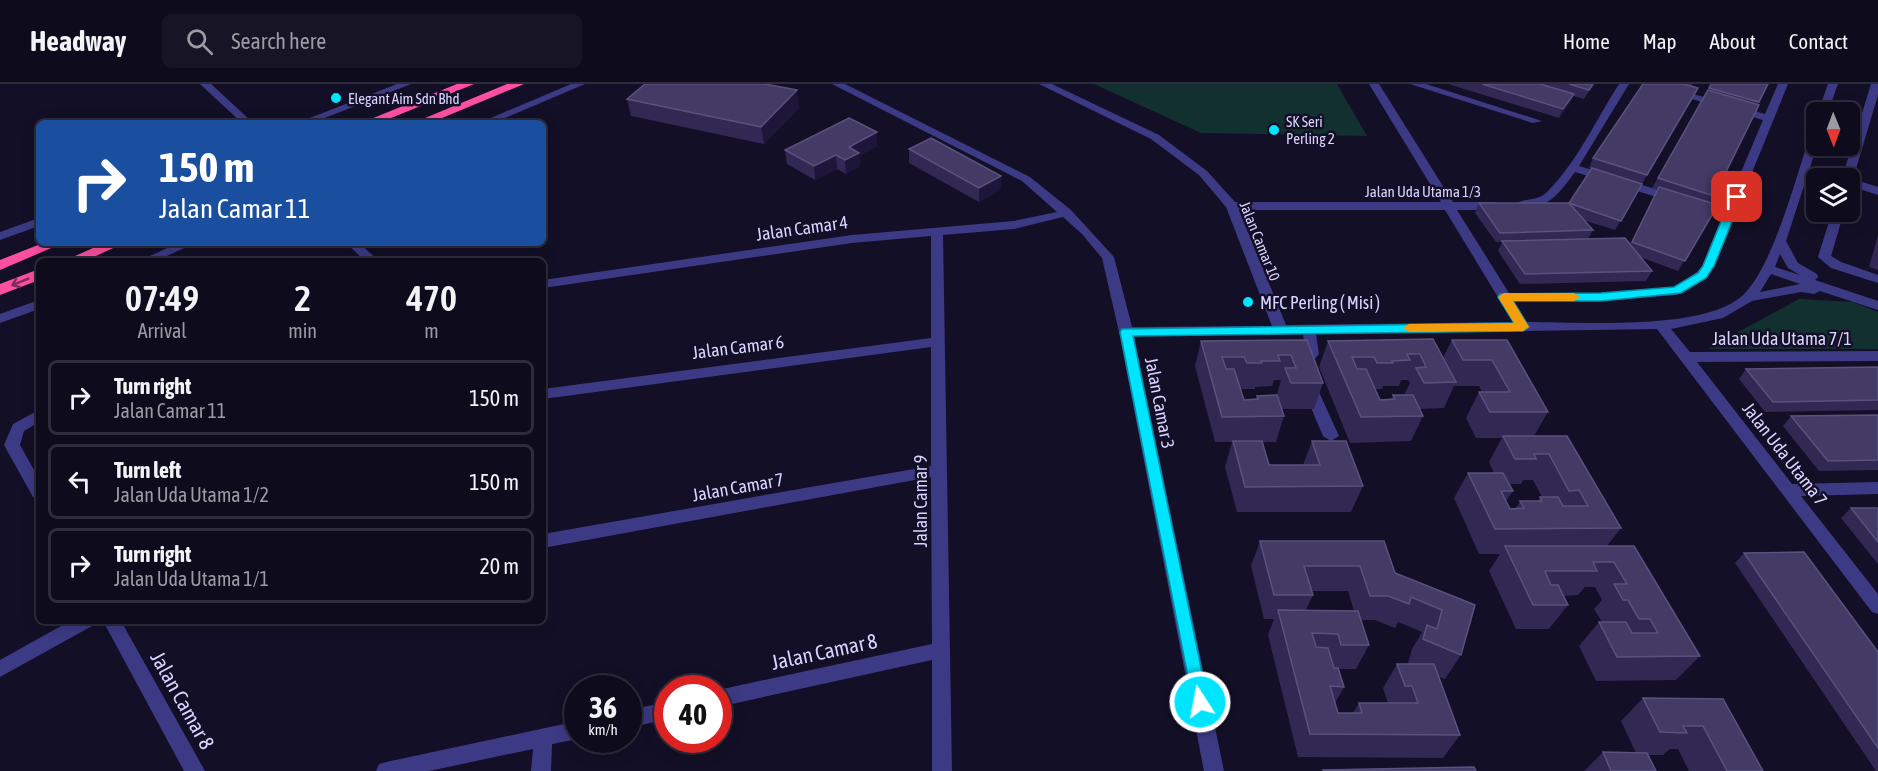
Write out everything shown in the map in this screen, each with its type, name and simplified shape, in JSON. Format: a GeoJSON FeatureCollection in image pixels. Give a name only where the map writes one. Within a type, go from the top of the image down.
{"type":"FeatureCollection","features":[{"type":"Feature","properties":{"kind":"highway"},"geometry":{"type":"LineString","coordinates":[[375,120],[468,84]]}},
{"type":"Feature","properties":{"kind":"highway"},"geometry":{"type":"LineString","coordinates":[[427,120],[519,84]]}},
{"type":"Feature","properties":{"kind":"highway"},"geometry":{"type":"LineString","coordinates":[[0,265],[48,246]]}},
{"type":"Feature","properties":{"kind":"highway"},"geometry":{"type":"LineString","coordinates":[[80,258],[110,246]]}},
{"type":"Feature","properties":{"kind":"highway"},"geometry":{"type":"LineString","coordinates":[[0,290],[36,275]]}},
{"type":"Feature","properties":{"kind":"street"},"geometry":{"type":"LineString","coordinates":[[207,86],[220,84]]}},
{"type":"Feature","properties":{"kind":"street"},"geometry":{"type":"LineString","coordinates":[[310,120],[406,84]]}},
{"type":"Feature","properties":{"kind":"street"},"geometry":{"type":"LineString","coordinates":[[491,120],[580,84]]}},
{"type":"Feature","properties":{"kind":"street","name":"Jalan Camar 3"},"geometry":{"type":"LineString","coordinates":[[837,84],[1026,179],[1102,246],[1108,257],[1126,332],[1214,771]]}},
{"type":"Feature","properties":{"kind":"street","name":"Jalan Camar 10"},"geometry":{"type":"LineString","coordinates":[[1044,84],[1155,136],[1203,173],[1232,206],[1281,330]]}},
{"type":"Feature","properties":{"kind":"street"},"geometry":{"type":"LineString","coordinates":[[1374,84],[1523,327]]}},
{"type":"Feature","properties":{"kind":"street"},"geometry":{"type":"LineString","coordinates":[[1415,84],[1537,121]]}},
{"type":"Feature","properties":{"kind":"street","name":"Jalan Uda Utama 1/3"},"geometry":{"type":"LineString","coordinates":[[1232,206],[1539,203],[1552,194],[1572,168],[1624,84]]}},
{"type":"Feature","properties":{"kind":"street"},"geometry":{"type":"LineString","coordinates":[[1646,84],[1769,118]]}},
{"type":"Feature","properties":{"kind":"street"},"geometry":{"type":"LineString","coordinates":[[1504,297],[1601,297],[1677,291],[1702,275],[1708,266],[1783,84]]}},
{"type":"Feature","properties":{"kind":"street"},"geometry":{"type":"LineString","coordinates":[[1827,102],[1833,84]]}},
{"type":"Feature","properties":{"kind":"street"},"geometry":{"type":"LineString","coordinates":[[1852,168],[1876,84]]}},
{"type":"Feature","properties":{"kind":"street"},"geometry":{"type":"LineString","coordinates":[[207,86],[245,120]]}},
{"type":"Feature","properties":{"kind":"street"},"geometry":{"type":"LineString","coordinates":[[1866,117],[1878,120]]}},
{"type":"Feature","properties":{"kind":"street"},"geometry":{"type":"LineString","coordinates":[[1748,298],[1769,269],[1808,156]]}},
{"type":"Feature","properties":{"kind":"street"},"geometry":{"type":"LineString","coordinates":[[1572,168],[1729,215]]}},
{"type":"Feature","properties":{"kind":"street"},"geometry":{"type":"LineString","coordinates":[[1860,184],[1878,190]]}},
{"type":"Feature","properties":{"kind":"street","name":"Jalan Camar 4"},"geometry":{"type":"LineString","coordinates":[[546,284],[937,230],[1014,225],[1067,213]]}},
{"type":"Feature","properties":{"kind":"street"},"geometry":{"type":"LineString","coordinates":[[1835,222],[1824,257],[1836,265],[1878,279]]}},
{"type":"Feature","properties":{"kind":"street"},"geometry":{"type":"LineString","coordinates":[[0,236],[36,223]]}},
{"type":"Feature","properties":{"kind":"street","name":"Jalan Camar 9"},"geometry":{"type":"LineString","coordinates":[[937,230],[942,771]]}},
{"type":"Feature","properties":{"kind":"street"},"geometry":{"type":"LineString","coordinates":[[1779,240],[1793,266],[1841,293]]}},
{"type":"Feature","properties":{"kind":"street"},"geometry":{"type":"LineString","coordinates":[[152,258],[182,246]]}},
{"type":"Feature","properties":{"kind":"street"},"geometry":{"type":"LineString","coordinates":[[356,246],[370,258]]}},
{"type":"Feature","properties":{"kind":"street"},"geometry":{"type":"LineString","coordinates":[[1769,269],[1878,306]]}},
{"type":"Feature","properties":{"kind":"street"},"geometry":{"type":"LineString","coordinates":[[1126,332],[1674,325],[1724,313],[1748,298],[1801,288],[1841,293]]}},
{"type":"Feature","properties":{"kind":"street"},"geometry":{"type":"LineString","coordinates":[[0,319],[36,305]]}},
{"type":"Feature","properties":{"kind":"street","name":"Jalan Uda Utama 7"},"geometry":{"type":"LineString","coordinates":[[1661,325],[1878,607]]}},
{"type":"Feature","properties":{"kind":"street"},"geometry":{"type":"LineString","coordinates":[[1309,330],[1312,354],[1302,365],[1302,370],[1330,436]]}},
{"type":"Feature","properties":{"kind":"street","name":"Jalan Camar 6"},"geometry":{"type":"LineString","coordinates":[[546,394],[938,342]]}},
{"type":"Feature","properties":{"kind":"street","name":"Jalan Uda Utama 7/1"},"geometry":{"type":"LineString","coordinates":[[1686,357],[1878,356]]}},
{"type":"Feature","properties":{"kind":"street"},"geometry":{"type":"LineString","coordinates":[[36,417],[18,428],[12,445],[36,488]]}},
{"type":"Feature","properties":{"kind":"street","name":"Jalan Camar 7"},"geometry":{"type":"LineString","coordinates":[[546,540],[939,470]]}},
{"type":"Feature","properties":{"kind":"street"},"geometry":{"type":"LineString","coordinates":[[1788,490],[1878,488]]}},
{"type":"Feature","properties":{"kind":"street"},"geometry":{"type":"LineString","coordinates":[[0,669],[81,624]]}},
{"type":"Feature","properties":{"kind":"street","name":"Jalan Camar 8"},"geometry":{"type":"LineString","coordinates":[[114,624],[195,771]]}},
{"type":"Feature","properties":{"kind":"street","name":"Jalan Camar 8"},"geometry":{"type":"LineString","coordinates":[[732,696],[940,650]]}},
{"type":"Feature","properties":{"kind":"street"},"geometry":{"type":"LineString","coordinates":[[386,771],[564,733]]}},
{"type":"Feature","properties":{"kind":"street"},"geometry":{"type":"LineString","coordinates":[[541,771],[543,738]]}},
{"type":"Feature","properties":{"kind":"green space"},"geometry":{"type":"Polygon","coordinates":[[[1094,84],[1337,84],[1367,136],[1201,133],[1094,84]]]}},
{"type":"Feature","properties":{"kind":"green space"},"geometry":{"type":"Polygon","coordinates":[[[1799,299],[1853,302],[1878,312],[1878,349],[1707,349],[1799,299]]]}},
{"type":"Feature","properties":{"kind":"building"},"geometry":{"type":"Polygon","coordinates":[[[645,84],[765,84],[797,90],[761,127],[627,99],[645,84]]]}},
{"type":"Feature","properties":{"kind":"building"},"geometry":{"type":"Polygon","coordinates":[[[1482,84],[1540,84],[1574,94],[1563,109],[1482,84]]]}},
{"type":"Feature","properties":{"kind":"building"},"geometry":{"type":"Polygon","coordinates":[[[1569,84],[1593,84],[1589,90],[1569,84]]]}},
{"type":"Feature","properties":{"kind":"building"},"geometry":{"type":"Polygon","coordinates":[[[1643,84],[1683,84],[1698,88],[1647,175],[1593,158],[1643,84]]]}},
{"type":"Feature","properties":{"kind":"building"},"geometry":{"type":"Polygon","coordinates":[[[1711,84],[1768,84],[1759,102],[1709,88],[1711,84]]]}},
{"type":"Feature","properties":{"kind":"building"},"geometry":{"type":"Polygon","coordinates":[[[1708,90],[1759,105],[1714,196],[1658,178],[1708,90]]]}},
{"type":"Feature","properties":{"kind":"building"},"geometry":{"type":"Polygon","coordinates":[[[849,118],[877,132],[849,147],[859,153],[845,160],[836,155],[814,166],[785,150],[849,118]]]}},
{"type":"Feature","properties":{"kind":"building"},"geometry":{"type":"Polygon","coordinates":[[[931,138],[1001,176],[979,188],[909,149],[931,138]]]}},
{"type":"Feature","properties":{"kind":"building"},"geometry":{"type":"Polygon","coordinates":[[[1592,168],[1642,184],[1621,221],[1569,203],[1592,168]]]}},
{"type":"Feature","properties":{"kind":"building"},"geometry":{"type":"Polygon","coordinates":[[[1659,187],[1718,205],[1685,261],[1632,242],[1659,187]]]}},
{"type":"Feature","properties":{"kind":"building"},"geometry":{"type":"Polygon","coordinates":[[[1479,203],[1569,203],[1593,230],[1500,233],[1479,203]]]}},
{"type":"Feature","properties":{"kind":"building"},"geometry":{"type":"Polygon","coordinates":[[[1625,238],[1652,271],[1525,274],[1502,241],[1625,238]]]}},
{"type":"Feature","properties":{"kind":"building"},"geometry":{"type":"Polygon","coordinates":[[[1433,339],[1456,382],[1424,383],[1416,368],[1426,367],[1420,354],[1407,354],[1410,360],[1392,361],[1393,363],[1377,363],[1374,357],[1352,357],[1357,369],[1366,369],[1380,400],[1395,399],[1393,395],[1413,395],[1423,416],[1361,417],[1328,341],[1433,339]]]}},
{"type":"Feature","properties":{"kind":"building"},"geometry":{"type":"Polygon","coordinates":[[[1307,340],[1323,383],[1291,383],[1285,368],[1296,368],[1291,355],[1278,355],[1280,361],[1261,361],[1262,363],[1247,363],[1244,357],[1222,357],[1226,369],[1234,369],[1244,400],[1258,399],[1257,396],[1277,395],[1284,416],[1222,417],[1201,341],[1307,340]]]}},
{"type":"Feature","properties":{"kind":"building"},"geometry":{"type":"Polygon","coordinates":[[[1452,340],[1507,340],[1548,412],[1490,412],[1479,392],[1510,392],[1492,360],[1463,360],[1452,340]]]}},
{"type":"Feature","properties":{"kind":"building"},"geometry":{"type":"Polygon","coordinates":[[[1878,367],[1878,400],[1773,402],[1746,369],[1878,367]]]}},
{"type":"Feature","properties":{"kind":"building"},"geometry":{"type":"Polygon","coordinates":[[[1878,415],[1878,460],[1828,461],[1791,416],[1878,415]]]}},
{"type":"Feature","properties":{"kind":"building"},"geometry":{"type":"Polygon","coordinates":[[[1503,436],[1567,436],[1621,528],[1495,529],[1468,473],[1503,473],[1513,491],[1501,491],[1510,509],[1524,508],[1520,501],[1542,501],[1540,497],[1558,497],[1563,506],[1588,506],[1579,490],[1569,491],[1549,454],[1534,454],[1536,459],[1515,459],[1503,436]]]}},
{"type":"Feature","properties":{"kind":"building"},"geometry":{"type":"Polygon","coordinates":[[[1233,441],[1262,441],[1269,465],[1320,465],[1312,441],[1346,441],[1363,486],[1245,487],[1233,441]]]}},
{"type":"Feature","properties":{"kind":"building"},"geometry":{"type":"Polygon","coordinates":[[[1851,508],[1878,508],[1878,542],[1851,508]]]}},
{"type":"Feature","properties":{"kind":"building"},"geometry":{"type":"Polygon","coordinates":[[[1260,541],[1384,541],[1395,573],[1475,605],[1461,655],[1423,639],[1427,625],[1437,629],[1442,610],[1411,597],[1409,604],[1388,596],[1370,596],[1360,566],[1304,566],[1313,595],[1274,595],[1260,541]]]}},
{"type":"Feature","properties":{"kind":"building"},"geometry":{"type":"Polygon","coordinates":[[[1505,546],[1634,546],[1700,656],[1617,657],[1599,622],[1626,622],[1632,633],[1658,633],[1650,619],[1639,619],[1628,600],[1623,600],[1614,584],[1627,584],[1614,562],[1593,562],[1597,571],[1545,571],[1551,585],[1558,585],[1568,605],[1533,605],[1505,546]]]}},
{"type":"Feature","properties":{"kind":"building"},"geometry":{"type":"Polygon","coordinates":[[[1804,552],[1878,652],[1878,748],[1744,553],[1804,552]]]}},
{"type":"Feature","properties":{"kind":"building"},"geometry":{"type":"Polygon","coordinates":[[[1278,610],[1358,611],[1369,645],[1341,645],[1338,634],[1312,633],[1316,647],[1328,648],[1334,668],[1338,668],[1344,687],[1330,686],[1338,713],[1362,713],[1359,703],[1418,703],[1412,686],[1405,686],[1397,664],[1434,664],[1460,735],[1310,734],[1278,610]]]}},
{"type":"Feature","properties":{"kind":"building"},"geometry":{"type":"Polygon","coordinates":[[[1643,698],[1723,699],[1763,771],[1727,771],[1703,726],[1683,726],[1687,733],[1660,732],[1643,698]]]}},
{"type":"Feature","properties":{"kind":"building"},"geometry":{"type":"Polygon","coordinates":[[[1603,752],[1647,753],[1656,771],[1611,771],[1603,752]]]}},
{"type":"Feature","properties":{"kind":"building"},"geometry":{"type":"Polygon","coordinates":[[[1474,767],[1476,771],[1323,770],[1474,767]]]}},
{"type":"Feature","properties":{"kind":"slow traffic"},"geometry":{"type":"LineString","coordinates":[[1409,328],[1523,327],[1504,297],[1574,297]]}},
{"type":"Feature","properties":{"kind":"place","name":"Elegant Aim Sdn Bhd"},"geometry":{"type":"Point","coordinates":[336,98]}},
{"type":"Feature","properties":{"kind":"place","name":"SK Seri Perling 2"},"geometry":{"type":"Point","coordinates":[1274,130]}},
{"type":"Feature","properties":{"kind":"place","name":"MFC Perling ( Misi )"},"geometry":{"type":"Point","coordinates":[1248,302]}},
{"type":"Feature","properties":{"kind":"route"},"geometry":{"type":"LineString","coordinates":[[1200,702],[1126,332],[1523,327],[1504,297],[1601,297],[1677,291],[1702,275],[1708,266],[1737,197]]}}]}
